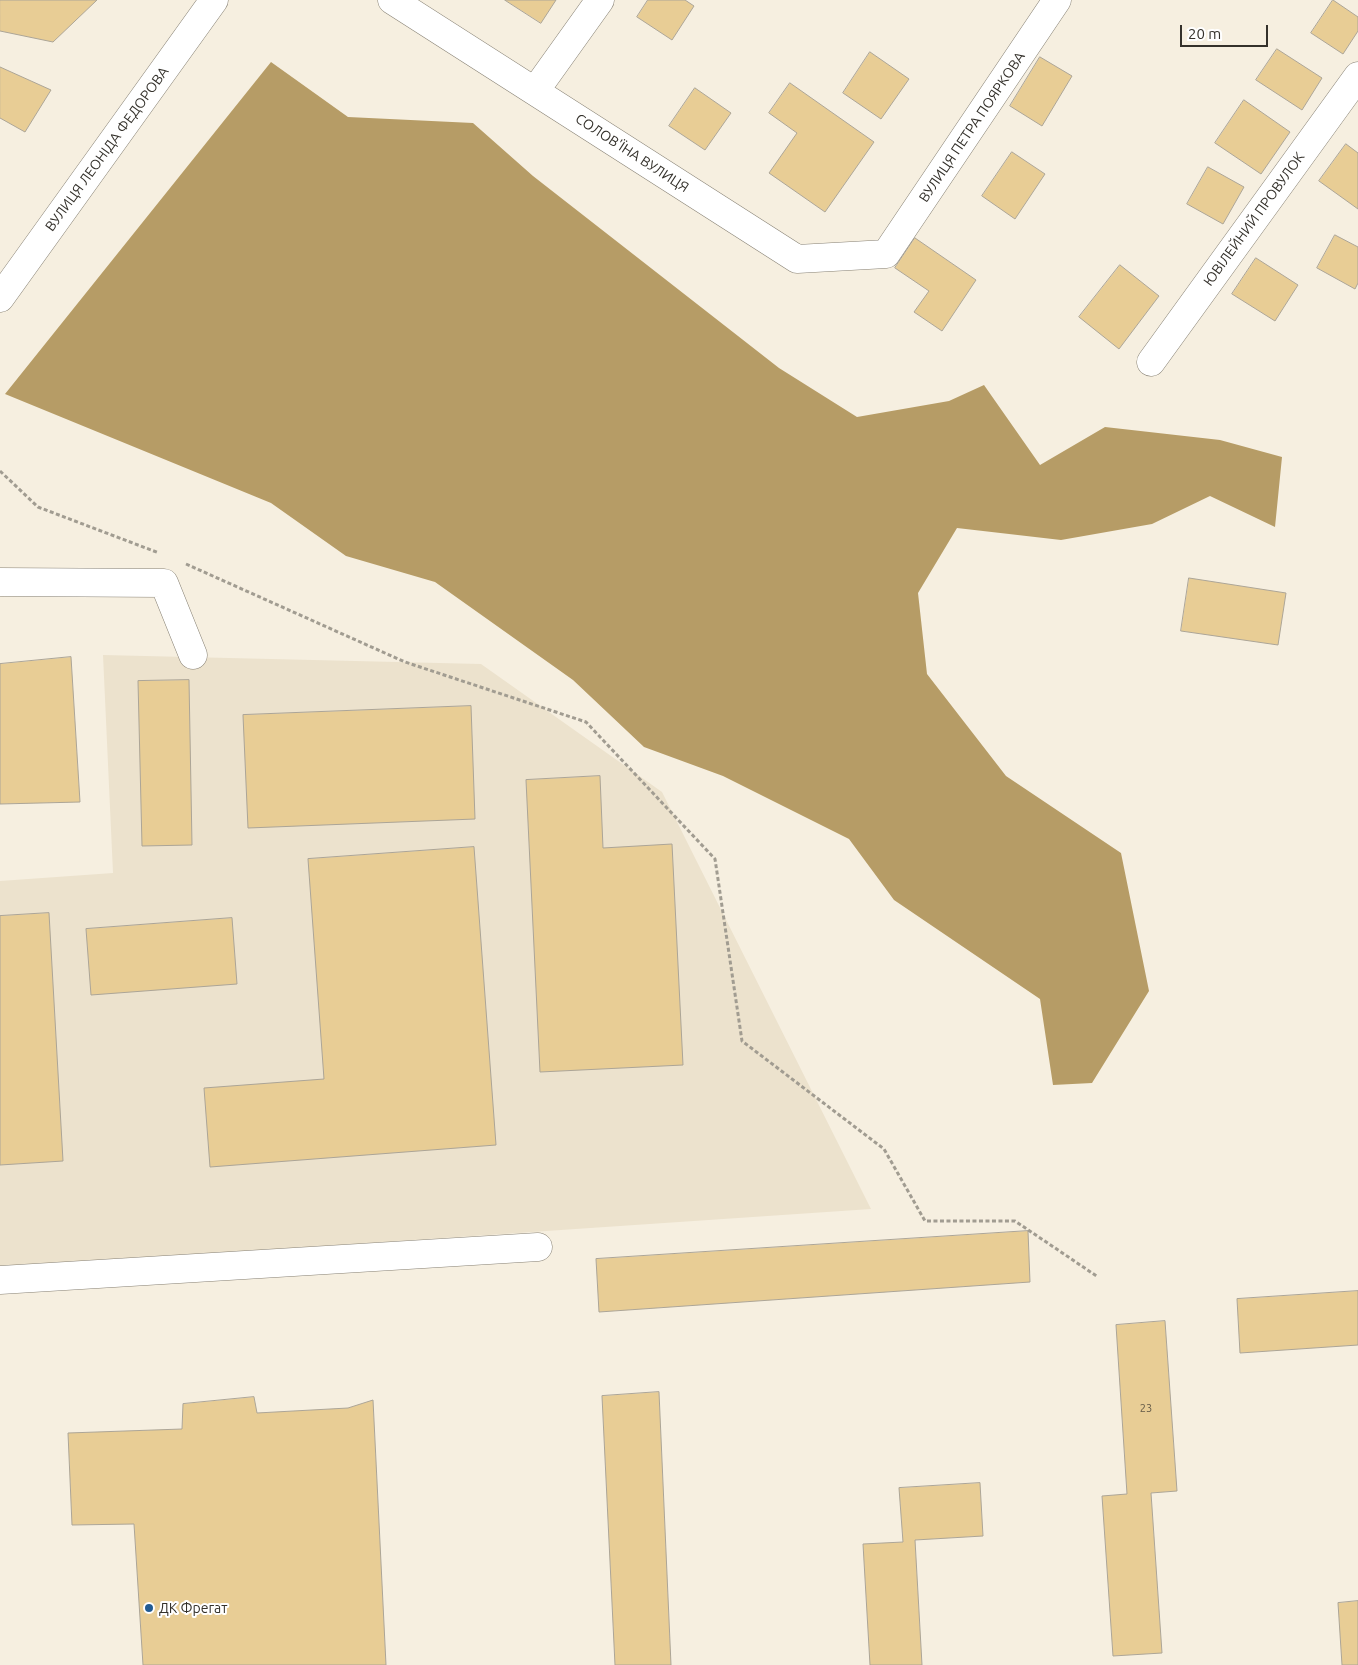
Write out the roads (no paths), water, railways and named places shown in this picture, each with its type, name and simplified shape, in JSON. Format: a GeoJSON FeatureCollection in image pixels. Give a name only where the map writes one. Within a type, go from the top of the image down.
{"type":"FeatureCollection","features":[{"type":"Feature","properties":{"kind":"street","name":"ВУЛИЦЯ ЛЕОНІДА ФЕДОРОВА"},"geometry":{"type":"LineString","coordinates":[[0,298],[214,0]]}},
{"type":"Feature","properties":{"kind":"street","name":"СОЛОВ'ЇНА ВУЛИЦЯ"},"geometry":{"type":"LineString","coordinates":[[392,0],[797,259],[886,254]]}},
{"type":"Feature","properties":{"kind":"street"},"geometry":{"type":"LineString","coordinates":[[535,91],[600,0]]}},
{"type":"Feature","properties":{"kind":"street","name":"ВУЛИЦЯ ПЕТРА ПОЯРКОВА"},"geometry":{"type":"LineString","coordinates":[[886,254],[1057,0]]}},
{"type":"Feature","properties":{"kind":"street","name":"ЮВІЛЕЙНИЙ ПРОВУЛОК"},"geometry":{"type":"LineString","coordinates":[[1151,362],[1358,76]]}},
{"type":"Feature","properties":{"kind":"street"},"geometry":{"type":"LineString","coordinates":[[0,582],[164,583],[193,655]]}},
{"type":"Feature","properties":{"kind":"street"},"geometry":{"type":"LineString","coordinates":[[0,1280],[538,1247]]}},
{"type":"Feature","properties":{"kind":"place","name":"ДК Фрегат"},"geometry":{"type":"Point","coordinates":[149,1608]}}]}
